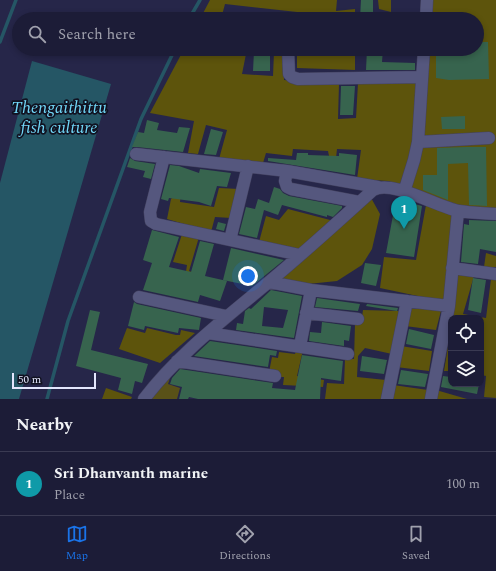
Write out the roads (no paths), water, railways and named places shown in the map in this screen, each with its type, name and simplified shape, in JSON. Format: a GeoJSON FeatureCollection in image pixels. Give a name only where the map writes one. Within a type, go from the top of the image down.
{"type":"FeatureCollection","features":[{"type":"Feature","properties":{"kind":"street"},"geometry":{"type":"LineString","coordinates":[[426,12],[427,0]]}},
{"type":"Feature","properties":{"kind":"street"},"geometry":{"type":"LineString","coordinates":[[288,56],[288,74],[298,79],[422,77]]}},
{"type":"Feature","properties":{"kind":"street"},"geometry":{"type":"LineString","coordinates":[[404,192],[418,142],[424,56]]}},
{"type":"Feature","properties":{"kind":"street"},"geometry":{"type":"LineString","coordinates":[[418,142],[489,138]]}},
{"type":"Feature","properties":{"kind":"street"},"geometry":{"type":"LineString","coordinates":[[136,154],[287,171],[378,187],[388,187],[426,198],[458,211],[496,214]]}},
{"type":"Feature","properties":{"kind":"street"},"geometry":{"type":"LineString","coordinates":[[164,157],[150,212],[151,220],[156,224],[300,255]]}},
{"type":"Feature","properties":{"kind":"street"},"geometry":{"type":"LineString","coordinates":[[230,240],[248,166]]}},
{"type":"Feature","properties":{"kind":"street"},"geometry":{"type":"LineString","coordinates":[[287,171],[287,188],[359,202]]}},
{"type":"Feature","properties":{"kind":"street"},"geometry":{"type":"LineString","coordinates":[[144,399],[177,361],[226,316],[269,282],[378,187]]}},
{"type":"Feature","properties":{"kind":"street"},"geometry":{"type":"LineString","coordinates":[[431,399],[449,306],[458,211]]}},
{"type":"Feature","properties":{"kind":"street"},"geometry":{"type":"LineString","coordinates":[[452,268],[496,274]]}},
{"type":"Feature","properties":{"kind":"street"},"geometry":{"type":"LineString","coordinates":[[269,282],[311,290],[449,306]]}},
{"type":"Feature","properties":{"kind":"street"},"geometry":{"type":"LineString","coordinates":[[300,346],[311,290]]}},
{"type":"Feature","properties":{"kind":"street"},"geometry":{"type":"LineString","coordinates":[[139,297],[226,316]]}},
{"type":"Feature","properties":{"kind":"street"},"geometry":{"type":"LineString","coordinates":[[387,399],[407,301]]}},
{"type":"Feature","properties":{"kind":"street"},"geometry":{"type":"LineString","coordinates":[[306,312],[358,319]]}},
{"type":"Feature","properties":{"kind":"street"},"geometry":{"type":"LineString","coordinates":[[208,333],[348,354]]}},
{"type":"Feature","properties":{"kind":"street"},"geometry":{"type":"LineString","coordinates":[[177,361],[275,376]]}},
{"type":"Feature","properties":{"kind":"water","name":"Thengaithittu fish culture"},"geometry":{"type":"Polygon","coordinates":[[[32,61],[111,84],[19,399],[0,399],[0,183],[32,61]]]}},
{"type":"Feature","properties":{"kind":"waterway"},"geometry":{"type":"LineString","coordinates":[[0,42],[16,0]]}},
{"type":"Feature","properties":{"kind":"waterway"},"geometry":{"type":"LineString","coordinates":[[193,12],[200,0]]}},
{"type":"Feature","properties":{"kind":"waterway"},"geometry":{"type":"LineString","coordinates":[[47,399],[68,321],[141,119],[172,56]]}},
{"type":"Feature","properties":{"kind":"place","name":"Sri Dhanvanth marine"},"geometry":{"type":"Point","coordinates":[404,229]}}]}
